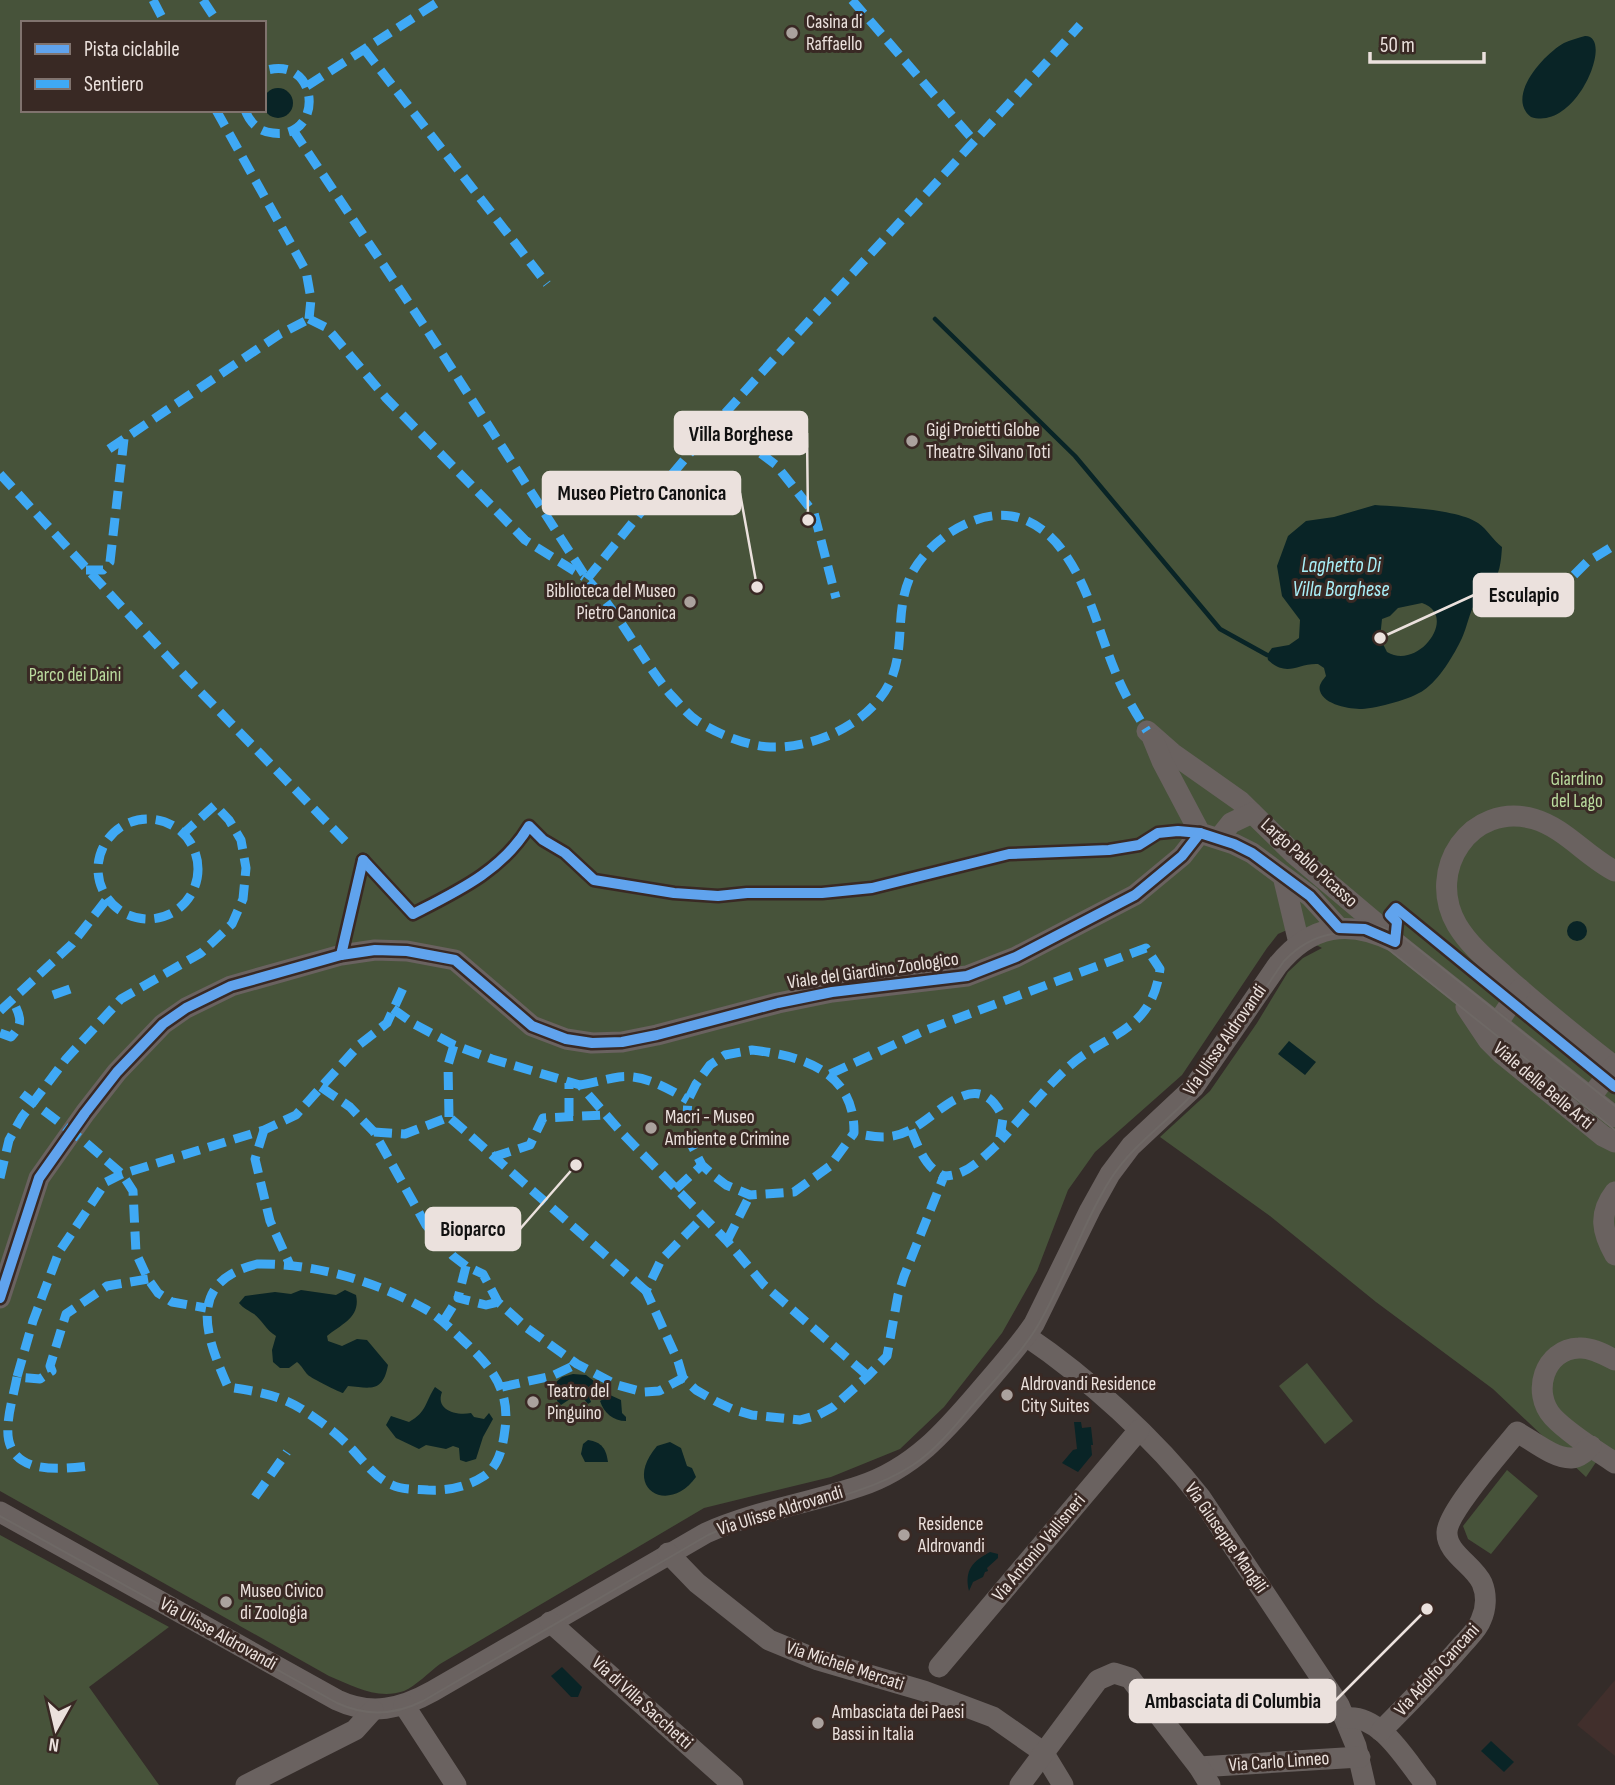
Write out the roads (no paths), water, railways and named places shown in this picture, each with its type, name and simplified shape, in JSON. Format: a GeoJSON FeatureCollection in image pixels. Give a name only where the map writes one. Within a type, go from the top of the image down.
{"type":"FeatureCollection","features":[{"type":"Feature","properties":{"kind":"street","name":"Largo Pablo Picasso"},"geometry":{"type":"LineString","coordinates":[[1339,928],[1310,896],[1284,880],[1252,853],[1210,836],[1162,761],[1150,734],[1230,793],[1294,854],[1380,924],[1395,942]]}},
{"type":"Feature","properties":{"kind":"street","name":"Largo Pablo Picasso"},"geometry":{"type":"LineString","coordinates":[[1210,836],[1252,813]]}},
{"type":"Feature","properties":{"kind":"street"},"geometry":{"type":"LineString","coordinates":[[1590,1098],[1615,1066],[1476,950],[1458,926],[1447,903],[1446,875],[1454,851],[1474,829],[1494,820],[1516,816],[1536,820],[1555,829],[1615,871]]}},
{"type":"Feature","properties":{"kind":"street","name":"Viale del Giardino Zoologico"},"geometry":{"type":"LineString","coordinates":[[0,1298],[43,1169],[142,1044],[174,1016],[221,990],[341,955],[398,950],[455,960],[532,1026],[566,1039],[592,1043],[622,1042],[832,992],[967,976],[1016,957],[1135,895],[1210,836]]}},
{"type":"Feature","properties":{"kind":"street","name":"Largo Pablo Picasso"},"geometry":{"type":"LineString","coordinates":[[1284,880],[1299,943]]}},
{"type":"Feature","properties":{"kind":"street","name":"Viale delle Belle Arti"},"geometry":{"type":"LineString","coordinates":[[1339,928],[1365,929],[1395,942],[1615,1117]]}},
{"type":"Feature","properties":{"kind":"street","name":"Via Ulisse Aldrovandi"},"geometry":{"type":"LineString","coordinates":[[0,1512],[337,1700],[373,1710],[404,1705],[668,1553],[717,1528],[863,1485],[906,1465],[944,1433],[1026,1336],[1090,1210],[1113,1169],[1131,1146],[1194,1087],[1277,965],[1299,943],[1318,933],[1339,928]]}},
{"type":"Feature","properties":{"kind":"street","name":"Viale delle Belle Arti"},"geometry":{"type":"LineString","coordinates":[[1452,988],[1488,1040],[1501,1053],[1592,1128],[1615,1142]]}},
{"type":"Feature","properties":{"kind":"street"},"geometry":{"type":"LineString","coordinates":[[1497,1024],[1520,989]]}},
{"type":"Feature","properties":{"kind":"street"},"geometry":{"type":"LineString","coordinates":[[1615,1192],[1607,1203],[1602,1218],[1604,1234],[1615,1255]]}},
{"type":"Feature","properties":{"kind":"street","name":"Via Giuseppe Mangili"},"geometry":{"type":"LineString","coordinates":[[1026,1336],[1076,1374],[1139,1430],[1201,1498],[1319,1672],[1346,1718],[1360,1757],[1365,1785]]}},
{"type":"Feature","properties":{"kind":"street"},"geometry":{"type":"LineString","coordinates":[[1615,1360],[1582,1347],[1566,1350],[1554,1358],[1541,1383],[1542,1393],[1552,1417],[1615,1463]]}},
{"type":"Feature","properties":{"kind":"street","name":"Via Antonio Vallisneri"},"geometry":{"type":"LineString","coordinates":[[939,1667],[1139,1430]]}},
{"type":"Feature","properties":{"kind":"street","name":"Via Adolfo Cancani"},"geometry":{"type":"LineString","coordinates":[[1381,1731],[1431,1681],[1481,1622],[1486,1601],[1482,1584],[1470,1564],[1452,1548],[1446,1533],[1450,1520],[1467,1495],[1517,1432],[1557,1455],[1573,1459],[1591,1446]]}},
{"type":"Feature","properties":{"kind":"street","name":"Via Michele Mercati"},"geometry":{"type":"LineString","coordinates":[[668,1553],[697,1583],[769,1640],[818,1660],[970,1706],[1003,1724],[1043,1752],[1063,1785]]}},
{"type":"Feature","properties":{"kind":"street","name":"Via di Villa Sacchetti"},"geometry":{"type":"LineString","coordinates":[[550,1622],[733,1785]]}},
{"type":"Feature","properties":{"kind":"street","name":"Via Carlo Linneo"},"geometry":{"type":"LineString","coordinates":[[1020,1785],[1098,1680],[1114,1673],[1130,1678],[1204,1776],[1360,1757]]}},
{"type":"Feature","properties":{"kind":"street"},"geometry":{"type":"LineString","coordinates":[[404,1705],[456,1785]]}},
{"type":"Feature","properties":{"kind":"street"},"geometry":{"type":"LineString","coordinates":[[246,1785],[355,1730],[373,1710]]}},
{"type":"Feature","properties":{"kind":"street"},"geometry":{"type":"LineString","coordinates":[[1346,1718],[1365,1720],[1381,1731],[1426,1785]]}},
{"type":"Feature","properties":{"kind":"water"},"geometry":{"type":"Polygon","coordinates":[[[1585,36],[1593,40],[1596,50],[1587,82],[1563,111],[1548,118],[1531,117],[1524,109],[1522,99],[1530,77],[1556,49],[1566,42],[1585,36]]]}},
{"type":"Feature","properties":{"kind":"water"},"geometry":{"type":"Polygon","coordinates":[[[284,89],[292,97],[289,114],[278,118],[267,114],[267,92],[284,89]]]}},
{"type":"Feature","properties":{"kind":"water","name":"Laghetto Di Villa Borghese"},"geometry":{"type":"Polygon","coordinates":[[[1375,505],[1443,512],[1478,523],[1502,547],[1496,578],[1475,603],[1462,638],[1441,674],[1430,686],[1411,697],[1368,708],[1344,707],[1322,696],[1320,687],[1326,676],[1324,668],[1318,664],[1287,669],[1268,660],[1267,655],[1272,648],[1289,645],[1299,638],[1300,620],[1282,596],[1277,566],[1288,536],[1306,521],[1334,517],[1375,505]],[[1422,603],[1398,608],[1382,619],[1380,638],[1387,652],[1399,656],[1422,648],[1436,629],[1437,618],[1432,609],[1422,603]]]}},
{"type":"Feature","properties":{"kind":"water"},"geometry":{"type":"Polygon","coordinates":[[[1577,921],[1584,924],[1587,931],[1584,938],[1577,941],[1570,938],[1567,931],[1570,924],[1577,921]]]}},
{"type":"Feature","properties":{"kind":"water"},"geometry":{"type":"Polygon","coordinates":[[[1289,1041],[1316,1062],[1305,1075],[1278,1054],[1289,1041]]]}},
{"type":"Feature","properties":{"kind":"water"},"geometry":{"type":"Polygon","coordinates":[[[301,1290],[336,1295],[345,1290],[356,1295],[357,1303],[353,1314],[327,1336],[328,1341],[342,1346],[357,1339],[367,1340],[388,1365],[379,1384],[369,1388],[348,1386],[343,1393],[310,1377],[297,1362],[289,1368],[280,1368],[273,1362],[272,1350],[276,1336],[257,1316],[239,1303],[245,1296],[275,1292],[291,1294],[301,1290]]]}},
{"type":"Feature","properties":{"kind":"water"},"geometry":{"type":"Polygon","coordinates":[[[573,1374],[586,1375],[594,1381],[593,1385],[586,1388],[591,1402],[588,1404],[579,1393],[561,1405],[557,1401],[559,1388],[556,1382],[573,1374]]]}},
{"type":"Feature","properties":{"kind":"water"},"geometry":{"type":"Polygon","coordinates":[[[435,1387],[442,1392],[441,1403],[448,1410],[459,1414],[471,1413],[474,1417],[484,1419],[489,1413],[493,1419],[483,1437],[476,1459],[466,1462],[460,1460],[459,1448],[453,1446],[446,1449],[426,1445],[419,1449],[396,1438],[386,1425],[391,1416],[409,1422],[415,1418],[435,1387]]]}},
{"type":"Feature","properties":{"kind":"water"},"geometry":{"type":"Polygon","coordinates":[[[610,1395],[621,1400],[626,1421],[613,1418],[604,1409],[600,1401],[610,1395]]]}},
{"type":"Feature","properties":{"kind":"water"},"geometry":{"type":"Polygon","coordinates":[[[1074,1422],[1081,1422],[1082,1428],[1091,1427],[1093,1445],[1092,1455],[1078,1472],[1062,1463],[1077,1449],[1074,1422]]]}},
{"type":"Feature","properties":{"kind":"water"},"geometry":{"type":"Polygon","coordinates":[[[588,1440],[603,1447],[608,1462],[585,1462],[581,1454],[583,1444],[588,1440]]]}},
{"type":"Feature","properties":{"kind":"water"},"geometry":{"type":"Polygon","coordinates":[[[670,1442],[681,1448],[687,1466],[692,1468],[696,1477],[685,1489],[673,1495],[662,1495],[652,1492],[646,1485],[644,1474],[647,1461],[657,1446],[670,1442]]]}},
{"type":"Feature","properties":{"kind":"water"},"geometry":{"type":"Polygon","coordinates":[[[990,1552],[998,1554],[998,1558],[987,1568],[988,1571],[983,1577],[973,1582],[969,1591],[968,1577],[971,1567],[990,1552]]]}},
{"type":"Feature","properties":{"kind":"water"},"geometry":{"type":"Polygon","coordinates":[[[562,1667],[582,1687],[578,1697],[571,1697],[551,1676],[562,1667]]]}},
{"type":"Feature","properties":{"kind":"water"},"geometry":{"type":"Polygon","coordinates":[[[1491,1741],[1514,1762],[1504,1772],[1481,1751],[1491,1741]]]}},
{"type":"Feature","properties":{"kind":"waterway"},"geometry":{"type":"LineString","coordinates":[[935,319],[1075,456],[1220,629],[1267,655]]}},
{"type":"Feature","properties":{"kind":"tram line"},"geometry":{"type":"LineString","coordinates":[[1334,924],[1369,924],[1402,936],[1615,1106]]}},
{"type":"Feature","properties":{"kind":"tram line"},"geometry":{"type":"LineString","coordinates":[[0,1516],[337,1703],[369,1712],[402,1709],[423,1701],[708,1535],[759,1517],[864,1488],[913,1465],[930,1452],[1015,1357],[1037,1327],[1100,1198],[1120,1166],[1198,1088],[1221,1058],[1284,961],[1306,943],[1331,934],[1344,933],[1370,938],[1383,945],[1615,1130]]}},
{"type":"Feature","properties":{"kind":"place","name":"Casina di Raffaello"},"geometry":{"type":"Point","coordinates":[792,33]}},
{"type":"Feature","properties":{"kind":"place","name":"Gigi Proietti Globe Theatre Silvano Toti"},"geometry":{"type":"Point","coordinates":[912,441]}},
{"type":"Feature","properties":{"kind":"place","name":"Villa Borghese"},"geometry":{"type":"Point","coordinates":[808,520]}},
{"type":"Feature","properties":{"kind":"place","name":"Museo Pietro Canonica"},"geometry":{"type":"Point","coordinates":[757,587]}},
{"type":"Feature","properties":{"kind":"place","name":"Biblioteca del Museo Pietro Canonica"},"geometry":{"type":"Point","coordinates":[690,602]}},
{"type":"Feature","properties":{"kind":"place","name":"Esculapio"},"geometry":{"type":"Point","coordinates":[1380,638]}},
{"type":"Feature","properties":{"kind":"place","name":"Macri - Museo Ambiente e Crimine"},"geometry":{"type":"Point","coordinates":[651,1128]}},
{"type":"Feature","properties":{"kind":"place","name":"Bioparco"},"geometry":{"type":"Point","coordinates":[576,1165]}},
{"type":"Feature","properties":{"kind":"place","name":"Aldrovandi Residence City Suites"},"geometry":{"type":"Point","coordinates":[1007,1395]}},
{"type":"Feature","properties":{"kind":"place","name":"Teatro del Pinguino"},"geometry":{"type":"Point","coordinates":[533,1402]}},
{"type":"Feature","properties":{"kind":"place","name":"Residence Aldrovandi"},"geometry":{"type":"Point","coordinates":[904,1535]}},
{"type":"Feature","properties":{"kind":"place","name":"Museo Civico di Zoologia"},"geometry":{"type":"Point","coordinates":[226,1602]}},
{"type":"Feature","properties":{"kind":"place","name":"Ambasciata di Columbia"},"geometry":{"type":"Point","coordinates":[1427,1609]}},
{"type":"Feature","properties":{"kind":"place","name":"Ambasciata dei Paesi Bassi in Italia"},"geometry":{"type":"Point","coordinates":[818,1723]}},
{"type":"Feature","properties":{"kind":"park label","name":"Parco dei Daini"},"geometry":{"type":"Point","coordinates":[75,675]}},
{"type":"Feature","properties":{"kind":"park label","name":"Giardino del Lago"},"geometry":{"type":"Point","coordinates":[1577,790]}}]}
